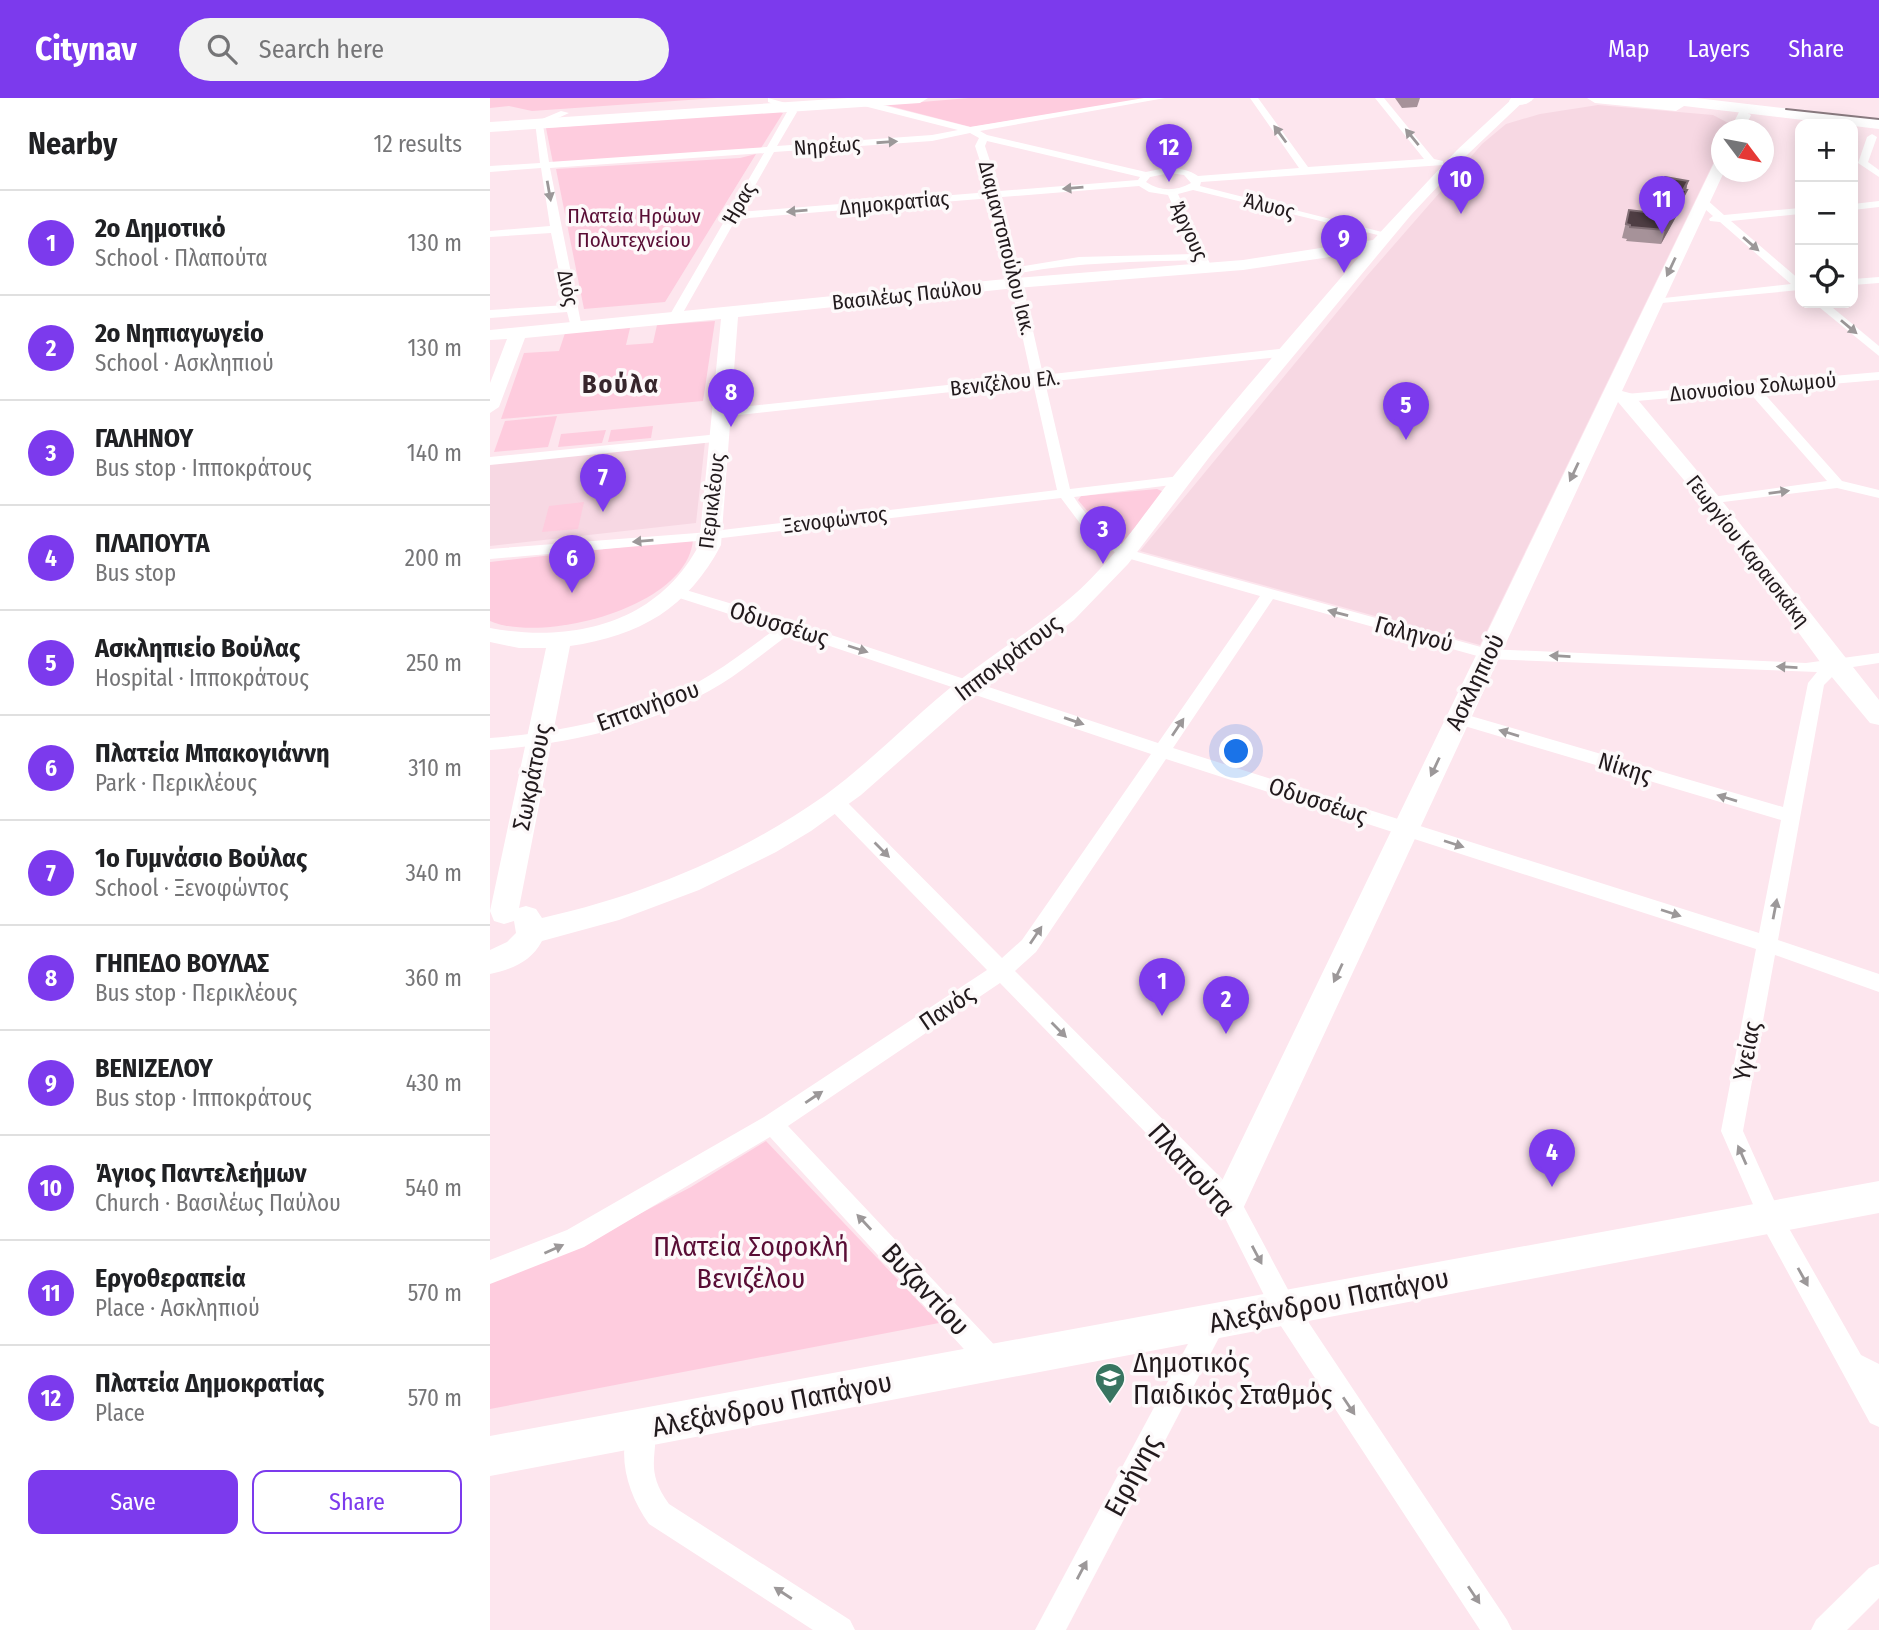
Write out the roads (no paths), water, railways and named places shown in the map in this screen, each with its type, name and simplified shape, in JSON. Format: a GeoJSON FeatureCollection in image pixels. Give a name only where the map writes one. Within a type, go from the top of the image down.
{"type":"FeatureCollection","features":[{"type":"Feature","properties":{"kind":"highway"},"geometry":{"type":"LineString","coordinates":[[490,127],[794,103],[920,98]]}},
{"type":"Feature","properties":{"kind":"highway"},"geometry":{"type":"LineString","coordinates":[[1595,98],[1674,106],[1728,119]]}},
{"type":"Feature","properties":{"kind":"highway"},"geometry":{"type":"LineString","coordinates":[[1654,98],[1877,133]]}},
{"type":"Feature","properties":{"kind":"highway"},"geometry":{"type":"LineString","coordinates":[[490,118],[771,100],[794,103]]}},
{"type":"Feature","properties":{"kind":"highway"},"geometry":{"type":"LineString","coordinates":[[1774,124],[1795,125]]}},
{"type":"Feature","properties":{"kind":"highway"},"geometry":{"type":"LineString","coordinates":[[1858,133],[1877,133]]}},
{"type":"Feature","properties":{"kind":"street","name":"Νηρέως"},"geometry":{"type":"LineString","coordinates":[[490,169],[932,138],[999,124],[1161,98]]}},
{"type":"Feature","properties":{"kind":"street"},"geometry":{"type":"LineString","coordinates":[[1254,98],[1306,171]]}},
{"type":"Feature","properties":{"kind":"street"},"geometry":{"type":"LineString","coordinates":[[1379,98],[1431,161]]}},
{"type":"Feature","properties":{"kind":"street"},"geometry":{"type":"LineString","coordinates":[[1382,240],[1514,100]]}},
{"type":"Feature","properties":{"kind":"street"},"geometry":{"type":"LineString","coordinates":[[859,102],[973,131]]}},
{"type":"Feature","properties":{"kind":"street","name":"Ήρας"},"geometry":{"type":"LineString","coordinates":[[674,318],[792,112],[794,103]]}},
{"type":"Feature","properties":{"kind":"street"},"geometry":{"type":"LineString","coordinates":[[538,124],[564,113]]}},
{"type":"Feature","properties":{"kind":"street","name":"Διός"},"geometry":{"type":"LineString","coordinates":[[538,124],[576,328]]}},
{"type":"Feature","properties":{"kind":"street","name":"Διαμαντοπούλου Ιακ."},"geometry":{"type":"LineString","coordinates":[[973,131],[984,137],[980,146],[996,195],[1064,492],[1075,512],[1111,546],[1125,553]]}},
{"type":"Feature","properties":{"kind":"street"},"geometry":{"type":"LineString","coordinates":[[1877,133],[1863,163],[1879,174]]}},
{"type":"Feature","properties":{"kind":"street"},"geometry":{"type":"LineString","coordinates":[[984,137],[1143,179],[1148,189],[1172,192],[1195,183],[1306,171],[1431,161],[1451,166]]}},
{"type":"Feature","properties":{"kind":"street","name":"Άλυος"},"geometry":{"type":"LineString","coordinates":[[1143,179],[1170,170],[1187,173],[1195,183],[1382,240]]}},
{"type":"Feature","properties":{"kind":"street","name":"Δημοκρατίας"},"geometry":{"type":"LineString","coordinates":[[732,216],[996,195],[1143,179]]}},
{"type":"Feature","properties":{"kind":"street","name":"Ασκληπιού"},"geometry":{"type":"LineString","coordinates":[[1229,1202],[1457,718],[1619,396],[1655,302],[1711,182]]}},
{"type":"Feature","properties":{"kind":"street","name":"Άργους"},"geometry":{"type":"LineString","coordinates":[[1172,192],[1204,263]]}},
{"type":"Feature","properties":{"kind":"street"},"geometry":{"type":"LineString","coordinates":[[1858,206],[1879,204]]}},
{"type":"Feature","properties":{"kind":"street"},"geometry":{"type":"LineString","coordinates":[[1697,211],[1721,218],[1795,211]]}},
{"type":"Feature","properties":{"kind":"street"},"geometry":{"type":"LineString","coordinates":[[1697,211],[1721,218],[1795,283]]}},
{"type":"Feature","properties":{"kind":"street"},"geometry":{"type":"LineString","coordinates":[[490,234],[556,229]]}},
{"type":"Feature","properties":{"kind":"street","name":"Βασιλέως Παύλου"},"geometry":{"type":"LineString","coordinates":[[490,335],[730,314],[1015,277],[1324,256],[1382,240]]}},
{"type":"Feature","properties":{"kind":"street","name":"Ιπποκράτους"},"geometry":{"type":"LineString","coordinates":[[531,932],[580,920],[703,875],[748,853],[834,801],[970,685],[1070,610],[1096,587],[1125,553],[1180,480],[1382,240]]}},
{"type":"Feature","properties":{"kind":"street","name":"Βασιλέως Παύλου"},"geometry":{"type":"LineString","coordinates":[[1324,256],[1358,267]]}},
{"type":"Feature","properties":{"kind":"street"},"geometry":{"type":"LineString","coordinates":[[1858,282],[1879,280]]}},
{"type":"Feature","properties":{"kind":"street"},"geometry":{"type":"LineString","coordinates":[[1655,302],[1795,288]]}},
{"type":"Feature","properties":{"kind":"street"},"geometry":{"type":"LineString","coordinates":[[490,314],[572,307]]}},
{"type":"Feature","properties":{"kind":"street"},"geometry":{"type":"LineString","coordinates":[[1826,308],[1879,352]]}},
{"type":"Feature","properties":{"kind":"street","name":"Περικλέους"},"geometry":{"type":"LineString","coordinates":[[490,635],[542,643],[591,635],[633,619],[676,592],[699,569],[706,557],[710,535],[730,314]]}},
{"type":"Feature","properties":{"kind":"street"},"geometry":{"type":"LineString","coordinates":[[490,407],[517,333]]}},
{"type":"Feature","properties":{"kind":"street","name":"Βενιζέλου Ελ."},"geometry":{"type":"LineString","coordinates":[[722,413],[1288,352]]}},
{"type":"Feature","properties":{"kind":"street","name":"Διονυσίου Σολωμού"},"geometry":{"type":"LineString","coordinates":[[1619,396],[1752,388],[1879,376]]}},
{"type":"Feature","properties":{"kind":"street"},"geometry":{"type":"LineString","coordinates":[[1752,388],[1837,484]]}},
{"type":"Feature","properties":{"kind":"street","name":"Γεωργίου Καραισκάκη"},"geometry":{"type":"LineString","coordinates":[[1619,396],[1712,501],[1835,664],[1879,717]]}},
{"type":"Feature","properties":{"kind":"street"},"geometry":{"type":"LineString","coordinates":[[490,461],[719,438]]}},
{"type":"Feature","properties":{"kind":"street","name":"Ξενοφώντος"},"geometry":{"type":"LineString","coordinates":[[490,554],[710,535],[1180,480]]}},
{"type":"Feature","properties":{"kind":"street"},"geometry":{"type":"LineString","coordinates":[[1712,501],[1837,484],[1879,494]]}},
{"type":"Feature","properties":{"kind":"street","name":"Γαληνού"},"geometry":{"type":"LineString","coordinates":[[1125,553],[1488,654],[1806,668],[1879,658]]}},
{"type":"Feature","properties":{"kind":"street","name":"Οδυσσέως"},"geometry":{"type":"LineString","coordinates":[[676,592],[970,685],[1162,751],[1768,943],[1879,983]]}},
{"type":"Feature","properties":{"kind":"street","name":"Πανός"},"geometry":{"type":"LineString","coordinates":[[490,1272],[575,1239],[772,1124],[1001,971],[1029,946],[1269,594]]}},
{"type":"Feature","properties":{"kind":"street","name":"Επτανήσου"},"geometry":{"type":"LineString","coordinates":[[490,744],[539,739],[663,705],[713,681],[789,626]]}},
{"type":"Feature","properties":{"kind":"street","name":"Σωκράτους"},"geometry":{"type":"LineString","coordinates":[[531,932],[528,919],[513,912],[497,915],[539,739],[559,641]]}},
{"type":"Feature","properties":{"kind":"street","name":"Υγείας"},"geometry":{"type":"LineString","coordinates":[[1835,664],[1816,683],[1732,1131],[1770,1217],[1879,1413]]}},
{"type":"Feature","properties":{"kind":"street","name":"Νίκης"},"geometry":{"type":"LineString","coordinates":[[1457,718],[1793,817]]}},
{"type":"Feature","properties":{"kind":"street","name":"Πλαπούτα"},"geometry":{"type":"LineString","coordinates":[[834,801],[1229,1202],[1284,1308],[1497,1630]]}},
{"type":"Feature","properties":{"kind":"street"},"geometry":{"type":"LineString","coordinates":[[491,968],[522,947],[531,932]]}},
{"type":"Feature","properties":{"kind":"street","name":"Βυζαντίου"},"geometry":{"type":"LineString","coordinates":[[772,1124],[993,1362]]}},
{"type":"Feature","properties":{"kind":"street","name":"Αλεξάνδρου Παπάγου"},"geometry":{"type":"LineString","coordinates":[[490,1456],[1879,1197]]}},
{"type":"Feature","properties":{"kind":"street","name":"Ειρήνης"},"geometry":{"type":"LineString","coordinates":[[1050,1630],[1214,1321]]}},
{"type":"Feature","properties":{"kind":"street"},"geometry":{"type":"LineString","coordinates":[[1851,1364],[1879,1378]]}},
{"type":"Feature","properties":{"kind":"street"},"geometry":{"type":"LineString","coordinates":[[641,1428],[636,1468],[643,1493],[659,1514],[840,1630]]}},
{"type":"Feature","properties":{"kind":"street"},"geometry":{"type":"LineString","coordinates":[[1826,1630],[1879,1578]]}},
{"type":"Feature","properties":{"kind":"tram line"},"geometry":{"type":"LineString","coordinates":[[1786,109],[1879,119]]}},
{"type":"Feature","properties":{"kind":"place","name":"Πλατεία Δημοκρατίας"},"geometry":{"type":"Point","coordinates":[1169,182]}},
{"type":"Feature","properties":{"kind":"place","name":"Άγιος Παντελεήμων"},"geometry":{"type":"Point","coordinates":[1461,214]}},
{"type":"Feature","properties":{"kind":"place","name":"Εργοθεραπεία"},"geometry":{"type":"Point","coordinates":[1662,234]}},
{"type":"Feature","properties":{"kind":"place","name":"ΒΕΝΙΖΕΛΟΥ"},"geometry":{"type":"Point","coordinates":[1344,273]}},
{"type":"Feature","properties":{"kind":"place","name":"ΓΗΠΕΔΟ ΒΟΥΛΑΣ"},"geometry":{"type":"Point","coordinates":[731,427]}},
{"type":"Feature","properties":{"kind":"place","name":"Ασκληπιείο Βούλας"},"geometry":{"type":"Point","coordinates":[1406,440]}},
{"type":"Feature","properties":{"kind":"place","name":"1ο Γυμνάσιο Βούλας"},"geometry":{"type":"Point","coordinates":[603,512]}},
{"type":"Feature","properties":{"kind":"place","name":"ΓΑΛΗΝΟΥ"},"geometry":{"type":"Point","coordinates":[1103,564]}},
{"type":"Feature","properties":{"kind":"place","name":"Πλατεία Μπακογιάννη"},"geometry":{"type":"Point","coordinates":[572,593]}},
{"type":"Feature","properties":{"kind":"place","name":"2ο Δημοτικό"},"geometry":{"type":"Point","coordinates":[1162,1016]}},
{"type":"Feature","properties":{"kind":"place","name":"2ο Νηπιαγωγείο"},"geometry":{"type":"Point","coordinates":[1226,1034]}},
{"type":"Feature","properties":{"kind":"place","name":"ΠΛΑΠΟΥΤΑ"},"geometry":{"type":"Point","coordinates":[1552,1187]}},
{"type":"Feature","properties":{"kind":"place","name":"Δημοτικός Παιδικός Σταθμός"},"geometry":{"type":"Point","coordinates":[1110,1405]}},
{"type":"Feature","properties":{"kind":"district","name":"Βούλα"},"geometry":{"type":"Point","coordinates":[621,384]}},
{"type":"Feature","properties":{"kind":"park label","name":"Πλατεία Ηρώων Πολυτεχνείου"},"geometry":{"type":"Point","coordinates":[634,228]}},
{"type":"Feature","properties":{"kind":"park label","name":"Πλατεία Σοφοκλή Βενιζέλου"},"geometry":{"type":"Point","coordinates":[751,1262]}}]}
